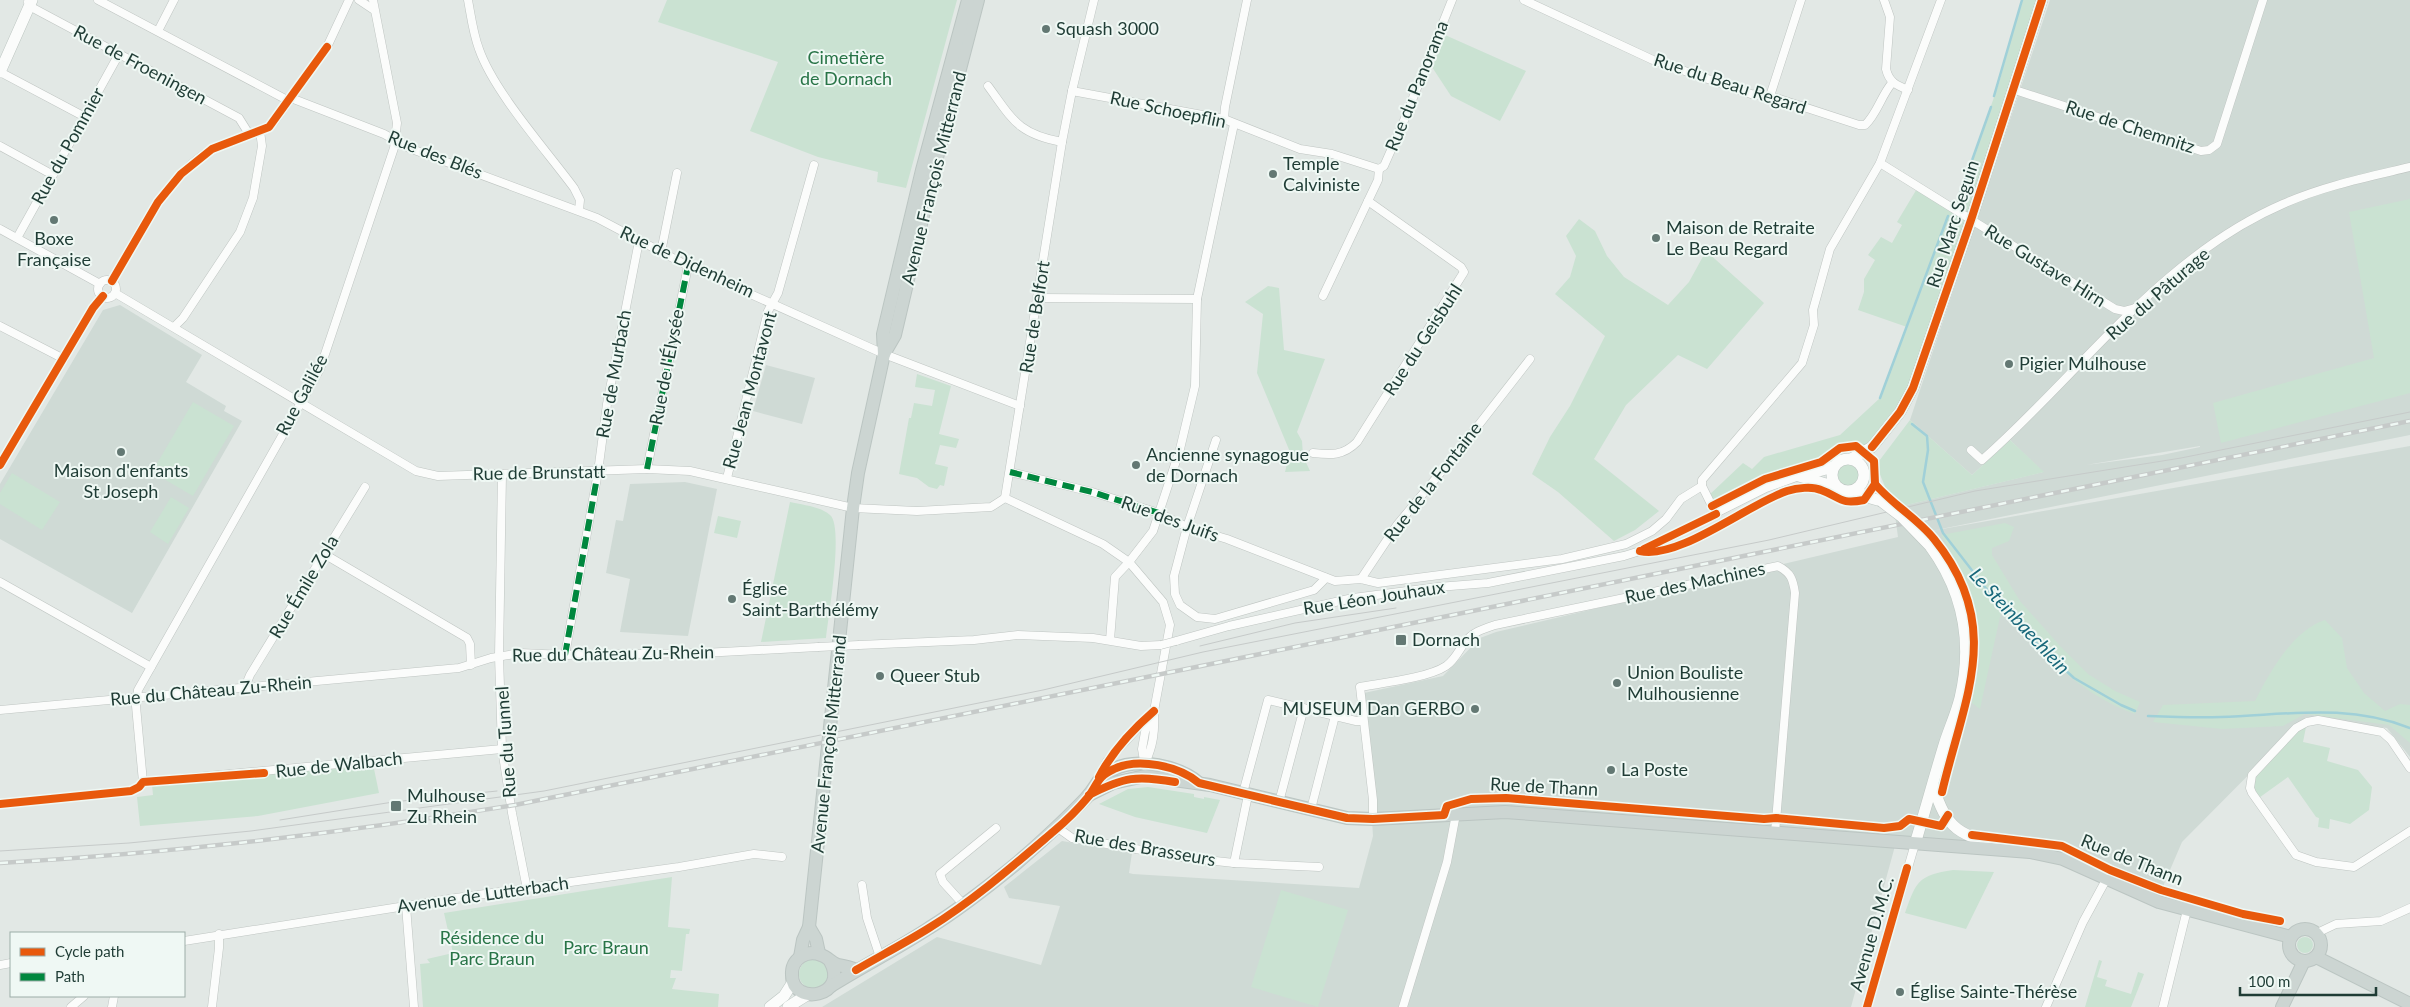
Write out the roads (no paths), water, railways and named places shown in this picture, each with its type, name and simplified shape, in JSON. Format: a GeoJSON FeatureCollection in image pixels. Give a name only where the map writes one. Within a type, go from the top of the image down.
{"type":"FeatureCollection","features":[{"type":"Feature","properties":{"kind":"main road","name":"Avenue François Mitterrand"},"geometry":{"type":"LineString","coordinates":[[800,957],[803,940],[810,927],[858,473],[884,354],[883,334],[968,0]]}},
{"type":"Feature","properties":{"kind":"main road","name":"Avenue François Mitterrand"},"geometry":{"type":"LineString","coordinates":[[884,354],[895,335],[933,173],[978,0]]}},
{"type":"Feature","properties":{"kind":"main road","name":"Rue de Thann"},"geometry":{"type":"LineString","coordinates":[[1145,763],[1190,775],[1199,783]]}},
{"type":"Feature","properties":{"kind":"main road"},"geometry":{"type":"LineString","coordinates":[[856,970],[830,961],[819,953],[806,954],[800,957],[792,968],[793,982],[796,988],[807,995],[821,995],[831,986],[856,970],[929,928],[995,881],[1058,828],[1089,795],[1099,777],[1114,768],[1145,763]]}},
{"type":"Feature","properties":{"kind":"main road","name":"Rue de Thann"},"geometry":{"type":"LineString","coordinates":[[1145,776],[1185,783],[1199,783],[1347,818],[1373,819],[1505,812],[2030,852],[2062,858],[2159,902],[2248,924],[2291,937]]}},
{"type":"Feature","properties":{"kind":"main road"},"geometry":{"type":"LineString","coordinates":[[1089,795],[1113,783],[1145,776]]}},
{"type":"Feature","properties":{"kind":"main road","name":"Avenue François Mitterrand"},"geometry":{"type":"LineString","coordinates":[[810,927],[819,953]]}},
{"type":"Feature","properties":{"kind":"main road"},"geometry":{"type":"LineString","coordinates":[[2282,1007],[2310,959],[2321,947],[2317,933],[2302,929],[2291,937],[2289,946],[2291,954],[2297,959],[2310,959],[2410,1004]]}},
{"type":"Feature","properties":{"kind":"main road"},"geometry":{"type":"LineString","coordinates":[[830,961],[835,973],[831,986]]}},
{"type":"Feature","properties":{"kind":"street","name":"Rue des Blés"},"geometry":{"type":"LineString","coordinates":[[98,0],[290,100],[396,140],[409,148],[579,210]]}},
{"type":"Feature","properties":{"kind":"street"},"geometry":{"type":"LineString","coordinates":[[158,31],[174,0]]}},
{"type":"Feature","properties":{"kind":"street"},"geometry":{"type":"LineString","coordinates":[[112,282],[158,202],[181,174],[212,149],[260,131],[274,122],[327,47],[349,0]]}},
{"type":"Feature","properties":{"kind":"street"},"geometry":{"type":"LineString","coordinates":[[359,0],[374,10]]}},
{"type":"Feature","properties":{"kind":"street","name":"Rue Galilée"},"geometry":{"type":"LineString","coordinates":[[143,782],[136,706],[138,690],[320,369],[396,140],[397,123],[373,0]]}},
{"type":"Feature","properties":{"kind":"street"},"geometry":{"type":"LineString","coordinates":[[468,0],[473,28],[483,59],[508,99],[574,188],[580,200],[579,210]]}},
{"type":"Feature","properties":{"kind":"street","name":"Rue de Belfort"},"geometry":{"type":"LineString","coordinates":[[1005,498],[1062,142],[1094,0]]}},
{"type":"Feature","properties":{"kind":"street"},"geometry":{"type":"LineString","coordinates":[[1224,119],[1247,0]]}},
{"type":"Feature","properties":{"kind":"street","name":"Rue du Panorama"},"geometry":{"type":"LineString","coordinates":[[1323,296],[1378,180],[1378,170],[1384,166],[1404,123],[1452,0]]}},
{"type":"Feature","properties":{"kind":"street","name":"Rue du Beau Regard"},"geometry":{"type":"LineString","coordinates":[[1524,0],[1653,60],[1751,94],[1770,96],[1859,125],[1865,125],[1871,119],[1883,93],[1892,83]]}},
{"type":"Feature","properties":{"kind":"street"},"geometry":{"type":"LineString","coordinates":[[1770,96],[1801,0]]}},
{"type":"Feature","properties":{"kind":"street"},"geometry":{"type":"LineString","coordinates":[[1884,0],[1890,17],[1886,69],[1892,83],[1908,90]]}},
{"type":"Feature","properties":{"kind":"street"},"geometry":{"type":"LineString","coordinates":[[1716,514],[1702,486],[1702,480],[1802,364],[1814,325],[1813,310],[1830,249],[1880,163],[1942,0]]}},
{"type":"Feature","properties":{"kind":"street","name":"Rue Marc Seguin"},"geometry":{"type":"LineString","coordinates":[[1851,459],[1872,447],[1892,423],[1910,395],[1971,220],[2042,0]]}},
{"type":"Feature","properties":{"kind":"street","name":"Rue de Chemnitz"},"geometry":{"type":"LineString","coordinates":[[2012,89],[2201,150],[2209,150],[2216,144],[2263,0]]}},
{"type":"Feature","properties":{"kind":"street"},"geometry":{"type":"LineString","coordinates":[[29,1],[0,72],[85,117]]}},
{"type":"Feature","properties":{"kind":"street","name":"Rue de Froeningen"},"geometry":{"type":"LineString","coordinates":[[29,1],[119,54],[238,118],[249,134]]}},
{"type":"Feature","properties":{"kind":"street","name":"Rue du Pommier"},"geometry":{"type":"LineString","coordinates":[[16,238],[53,175],[119,54]]}},
{"type":"Feature","properties":{"kind":"street"},"geometry":{"type":"LineString","coordinates":[[988,86],[1013,120],[1025,131],[1039,138],[1062,142]]}},
{"type":"Feature","properties":{"kind":"street","name":"Rue Schoepflin"},"geometry":{"type":"LineString","coordinates":[[1072,91],[1224,119],[1300,149],[1332,154],[1378,170]]}},
{"type":"Feature","properties":{"kind":"street"},"geometry":{"type":"LineString","coordinates":[[1110,640],[1115,577],[1154,531],[1180,449],[1195,386],[1197,300],[1234,124]]}},
{"type":"Feature","properties":{"kind":"street"},"geometry":{"type":"LineString","coordinates":[[174,327],[183,318],[240,232],[253,198],[262,146],[260,131]]}},
{"type":"Feature","properties":{"kind":"street"},"geometry":{"type":"LineString","coordinates":[[0,146],[53,175]]}},
{"type":"Feature","properties":{"kind":"street","name":"Rue Gustave Hirn"},"geometry":{"type":"LineString","coordinates":[[1880,163],[2115,309],[2124,311],[2137,308]]}},
{"type":"Feature","properties":{"kind":"street","name":"Rue Jean Montavont"},"geometry":{"type":"LineString","coordinates":[[727,478],[768,312],[778,293],[814,165]]}},
{"type":"Feature","properties":{"kind":"street","name":"Rue du Pâturage"},"geometry":{"type":"LineString","coordinates":[[1971,450],[1982,460],[2005,440],[2137,308],[2198,255],[2235,230],[2283,204],[2337,185],[2410,167]]}},
{"type":"Feature","properties":{"kind":"street"},"geometry":{"type":"LineString","coordinates":[[661,252],[676,173]]}},
{"type":"Feature","properties":{"kind":"street","name":"Rue du Geisbuhl"},"geometry":{"type":"LineString","coordinates":[[1313,453],[1336,455],[1349,450],[1357,442],[1464,272],[1462,267],[1368,202]]}},
{"type":"Feature","properties":{"kind":"street","name":"Rue de Didenheim"},"geometry":{"type":"LineString","coordinates":[[579,210],[688,266],[773,302],[884,354],[1020,406]]}},
{"type":"Feature","properties":{"kind":"street"},"geometry":{"type":"LineString","coordinates":[[0,229],[100,284]]}},
{"type":"Feature","properties":{"kind":"street","name":"Rue de Murbach"},"geometry":{"type":"LineString","coordinates":[[565,655],[598,472],[607,404],[639,241]]}},
{"type":"Feature","properties":{"kind":"street","name":"Rue de l'Élysée"},"geometry":{"type":"LineString","coordinates":[[647,469],[688,266]]}},
{"type":"Feature","properties":{"kind":"street"},"geometry":{"type":"LineString","coordinates":[[104,281],[112,282],[116,288],[115,293],[111,297],[103,296],[99,292],[100,284],[104,281]]}},
{"type":"Feature","properties":{"kind":"street","name":"Rue de Brunstatt"},"geometry":{"type":"LineString","coordinates":[[115,293],[416,471],[438,476],[647,469],[690,471],[853,508],[917,511],[991,507],[1005,498]]}},
{"type":"Feature","properties":{"kind":"street"},"geometry":{"type":"LineString","coordinates":[[0,465],[93,308],[103,296]]}},
{"type":"Feature","properties":{"kind":"street"},"geometry":{"type":"LineString","coordinates":[[1038,298],[1197,300]]}},
{"type":"Feature","properties":{"kind":"street"},"geometry":{"type":"LineString","coordinates":[[2115,309],[2117,317],[2116,329]]}},
{"type":"Feature","properties":{"kind":"street"},"geometry":{"type":"LineString","coordinates":[[0,326],[64,359]]}},
{"type":"Feature","properties":{"kind":"street","name":"Rue de la Fontaine"},"geometry":{"type":"LineString","coordinates":[[1361,579],[1397,524],[1456,454],[1530,359]]}},
{"type":"Feature","properties":{"kind":"street"},"geometry":{"type":"LineString","coordinates":[[1216,440],[1187,527],[1174,585],[1180,605],[1189,614],[1197,618],[1215,619],[1314,590],[1326,578],[1335,581],[1361,579],[1378,583],[1435,577],[1562,559],[1621,546],[1652,531],[1666,519],[1682,499],[1702,486]]}},
{"type":"Feature","properties":{"kind":"street","name":"Rue Marc Seguin"},"geometry":{"type":"LineString","coordinates":[[1864,476],[1872,447]]}},
{"type":"Feature","properties":{"kind":"street"},"geometry":{"type":"LineString","coordinates":[[1836,487],[1831,477],[1833,467],[1840,460],[1851,459],[1860,464],[1864,476],[1881,501],[1902,517],[1930,546],[1944,566],[1957,596],[1965,630],[1966,670],[1960,700],[1914,844]]}},
{"type":"Feature","properties":{"kind":"street","name":"Rue Léon Jouhaux"},"geometry":{"type":"LineString","coordinates":[[1110,640],[1141,646],[1161,645],[1229,626],[1333,602],[1384,593],[1488,583],[1624,556],[1640,551],[1766,488],[1799,476],[1833,467]]}},
{"type":"Feature","properties":{"kind":"street","name":"Rue des Juifs"},"geometry":{"type":"LineString","coordinates":[[1010,472],[1092,492],[1159,513],[1187,527],[1228,539],[1326,578]]}},
{"type":"Feature","properties":{"kind":"street","name":"Rue du Tunnel"},"geometry":{"type":"LineString","coordinates":[[502,474],[499,656],[502,749],[512,813],[528,889]]}},
{"type":"Feature","properties":{"kind":"street"},"geometry":{"type":"LineString","coordinates":[[1799,476],[1844,491],[1855,490],[1867,497],[1881,501]]}},
{"type":"Feature","properties":{"kind":"street"},"geometry":{"type":"LineString","coordinates":[[1855,490],[1864,476]]}},
{"type":"Feature","properties":{"kind":"street","name":"Rue Émile Zola"},"geometry":{"type":"LineString","coordinates":[[245,687],[250,674],[365,487]]}},
{"type":"Feature","properties":{"kind":"street"},"geometry":{"type":"LineString","coordinates":[[1005,498],[1103,544],[1129,562],[1156,592],[1168,617],[1169,634],[1154,711],[1145,732],[1142,749],[1145,776]]}},
{"type":"Feature","properties":{"kind":"street"},"geometry":{"type":"LineString","coordinates":[[324,554],[467,638],[470,644],[471,665]]}},
{"type":"Feature","properties":{"kind":"street","name":"Rue des Machines"},"geometry":{"type":"LineString","coordinates":[[1363,720],[1360,688],[1440,669],[1452,662],[1474,633],[1494,625],[1778,566],[1788,571],[1793,579],[1795,593],[1775,833]]}},
{"type":"Feature","properties":{"kind":"street"},"geometry":{"type":"LineString","coordinates":[[0,582],[151,667]]}},
{"type":"Feature","properties":{"kind":"street","name":"Rue du Château Zu-Rhein"},"geometry":{"type":"LineString","coordinates":[[0,710],[437,670],[471,665],[499,656],[520,653],[565,655],[703,653],[974,640],[1018,635],[1110,640]]}},
{"type":"Feature","properties":{"kind":"street","name":"Rue des Brasseurs"},"geometry":{"type":"LineString","coordinates":[[1234,863],[1246,794],[1268,700],[1304,708]]}},
{"type":"Feature","properties":{"kind":"street"},"geometry":{"type":"LineString","coordinates":[[1278,802],[1304,708],[1335,716],[1363,720],[1373,800],[1373,819]]}},
{"type":"Feature","properties":{"kind":"street"},"geometry":{"type":"LineString","coordinates":[[1099,777],[1107,761],[1154,711]]}},
{"type":"Feature","properties":{"kind":"street"},"geometry":{"type":"LineString","coordinates":[[1311,809],[1335,716]]}},
{"type":"Feature","properties":{"kind":"street"},"geometry":{"type":"LineString","coordinates":[[2410,768],[2391,740],[2382,732],[2324,721],[2312,721],[2302,724],[2290,734],[2255,770],[2250,784],[2256,800],[2292,851],[2304,859],[2354,867],[2410,831]]}},
{"type":"Feature","properties":{"kind":"street","name":"Rue de Walbach"},"geometry":{"type":"LineString","coordinates":[[0,804],[131,791],[139,787],[143,782],[264,773],[502,749]]}},
{"type":"Feature","properties":{"kind":"street"},"geometry":{"type":"LineString","coordinates":[[1933,785],[1941,810],[1955,828],[1974,839],[2030,852]]}},
{"type":"Feature","properties":{"kind":"street"},"geometry":{"type":"LineString","coordinates":[[1403,1007],[1447,862],[1456,814]]}},
{"type":"Feature","properties":{"kind":"street"},"geometry":{"type":"LineString","coordinates":[[963,904],[943,882],[940,874],[996,828]]}},
{"type":"Feature","properties":{"kind":"street","name":"Rue des Brasseurs"},"geometry":{"type":"LineString","coordinates":[[1058,828],[1072,838],[1188,858],[1234,863],[1319,867]]}},
{"type":"Feature","properties":{"kind":"street","name":"Avenue D.M.C."},"geometry":{"type":"LineString","coordinates":[[1867,1007],[1914,844]]}},
{"type":"Feature","properties":{"kind":"street","name":"Avenue de Lutterbach"},"geometry":{"type":"LineString","coordinates":[[185,941],[406,906],[679,868],[754,854],[782,857]]}},
{"type":"Feature","properties":{"kind":"street"},"geometry":{"type":"LineString","coordinates":[[2046,1007],[2083,922],[2107,878]]}},
{"type":"Feature","properties":{"kind":"street"},"geometry":{"type":"LineString","coordinates":[[862,884],[867,918],[880,957]]}},
{"type":"Feature","properties":{"kind":"street"},"geometry":{"type":"LineString","coordinates":[[406,906],[414,1007]]}},
{"type":"Feature","properties":{"kind":"street"},"geometry":{"type":"LineString","coordinates":[[2317,933],[2336,924],[2381,921],[2410,908]]}},
{"type":"Feature","properties":{"kind":"street"},"geometry":{"type":"LineString","coordinates":[[2165,1006],[2187,910]]}},
{"type":"Feature","properties":{"kind":"street"},"geometry":{"type":"LineString","coordinates":[[212,1007],[219,934]]}},
{"type":"Feature","properties":{"kind":"street"},"geometry":{"type":"LineString","coordinates":[[770,1007],[784,996],[793,982]]}},
{"type":"Feature","properties":{"kind":"street"},"geometry":{"type":"LineString","coordinates":[[788,1007],[807,995]]}},
{"type":"Feature","properties":{"kind":"street"},"geometry":{"type":"LineString","coordinates":[[71,1007],[83,997]]}},
{"type":"Feature","properties":{"kind":"waterway","name":"Le Steinbaechlein"},"geometry":{"type":"LineString","coordinates":[[1994,96],[2022,0]]}},
{"type":"Feature","properties":{"kind":"waterway","name":"Le Steinbaechlein"},"geometry":{"type":"LineString","coordinates":[[1959,197],[1991,107]]}},
{"type":"Feature","properties":{"kind":"waterway","name":"Le Steinbaechlein"},"geometry":{"type":"LineString","coordinates":[[1880,398],[1948,216]]}},
{"type":"Feature","properties":{"kind":"waterway","name":"Le Steinbaechlein"},"geometry":{"type":"LineString","coordinates":[[1912,424],[1927,436],[1928,450],[1923,482],[1943,533],[1988,591],[2012,614],[2039,646],[2074,678],[2135,711]]}},
{"type":"Feature","properties":{"kind":"waterway","name":"Le Steinbaechlein"},"geometry":{"type":"LineString","coordinates":[[2148,716],[2212,717],[2316,712],[2339,713],[2363,715],[2410,728]]}},
{"type":"Feature","properties":{"kind":"tram line"},"geometry":{"type":"LineString","coordinates":[[0,851],[129,843],[251,831],[544,791],[1043,690],[1203,652],[1769,540],[1975,491],[2181,458],[2410,412]]}},
{"type":"Feature","properties":{"kind":"tram line"},"geometry":{"type":"LineString","coordinates":[[1200,646],[1295,623],[1396,608]]}},
{"type":"Feature","properties":{"kind":"tram line"},"geometry":{"type":"LineString","coordinates":[[280,820],[393,802],[497,791]]}},
{"type":"Feature","properties":{"kind":"railway"},"geometry":{"type":"LineString","coordinates":[[0,863],[129,854],[258,841],[515,805],[2410,421]]}},
{"type":"Feature","properties":{"kind":"place","name":"Squash 3000"},"geometry":{"type":"Point","coordinates":[1046,29]}},
{"type":"Feature","properties":{"kind":"place","name":"Temple Calviniste"},"geometry":{"type":"Point","coordinates":[1273,174]}},
{"type":"Feature","properties":{"kind":"place","name":"Boxe Française"},"geometry":{"type":"Point","coordinates":[54,220]}},
{"type":"Feature","properties":{"kind":"place","name":"Maison de Retraite Le Beau Regard"},"geometry":{"type":"Point","coordinates":[1656,238]}},
{"type":"Feature","properties":{"kind":"place","name":"Pigier Mulhouse"},"geometry":{"type":"Point","coordinates":[2009,364]}},
{"type":"Feature","properties":{"kind":"place","name":"Maison d'enfants St Joseph"},"geometry":{"type":"Point","coordinates":[121,452]}},
{"type":"Feature","properties":{"kind":"place","name":"Ancienne synagogue de Dornach"},"geometry":{"type":"Point","coordinates":[1136,465]}},
{"type":"Feature","properties":{"kind":"place","name":"Église Saint-Barthélémy"},"geometry":{"type":"Point","coordinates":[732,599]}},
{"type":"Feature","properties":{"kind":"place","name":"Dornach"},"geometry":{"type":"Point","coordinates":[1401,640]}},
{"type":"Feature","properties":{"kind":"place","name":"Queer Stub"},"geometry":{"type":"Point","coordinates":[880,676]}},
{"type":"Feature","properties":{"kind":"place","name":"Union Bouliste Mulhousienne"},"geometry":{"type":"Point","coordinates":[1617,683]}},
{"type":"Feature","properties":{"kind":"place","name":"MUSEUM Dan GERBO"},"geometry":{"type":"Point","coordinates":[1475,709]}},
{"type":"Feature","properties":{"kind":"place","name":"La Poste"},"geometry":{"type":"Point","coordinates":[1611,770]}},
{"type":"Feature","properties":{"kind":"place","name":"Mulhouse Zu Rhein"},"geometry":{"type":"Point","coordinates":[396,806]}},
{"type":"Feature","properties":{"kind":"place","name":"Église Sainte-Thérèse"},"geometry":{"type":"Point","coordinates":[1900,992]}},
{"type":"Feature","properties":{"kind":"park label","name":"Cimetière de Dornach"},"geometry":{"type":"Point","coordinates":[846,68]}},
{"type":"Feature","properties":{"kind":"park label","name":"Résidence du Parc Braun"},"geometry":{"type":"Point","coordinates":[492,948]}},
{"type":"Feature","properties":{"kind":"park label","name":"Parc Braun"},"geometry":{"type":"Point","coordinates":[606,948]}}]}
